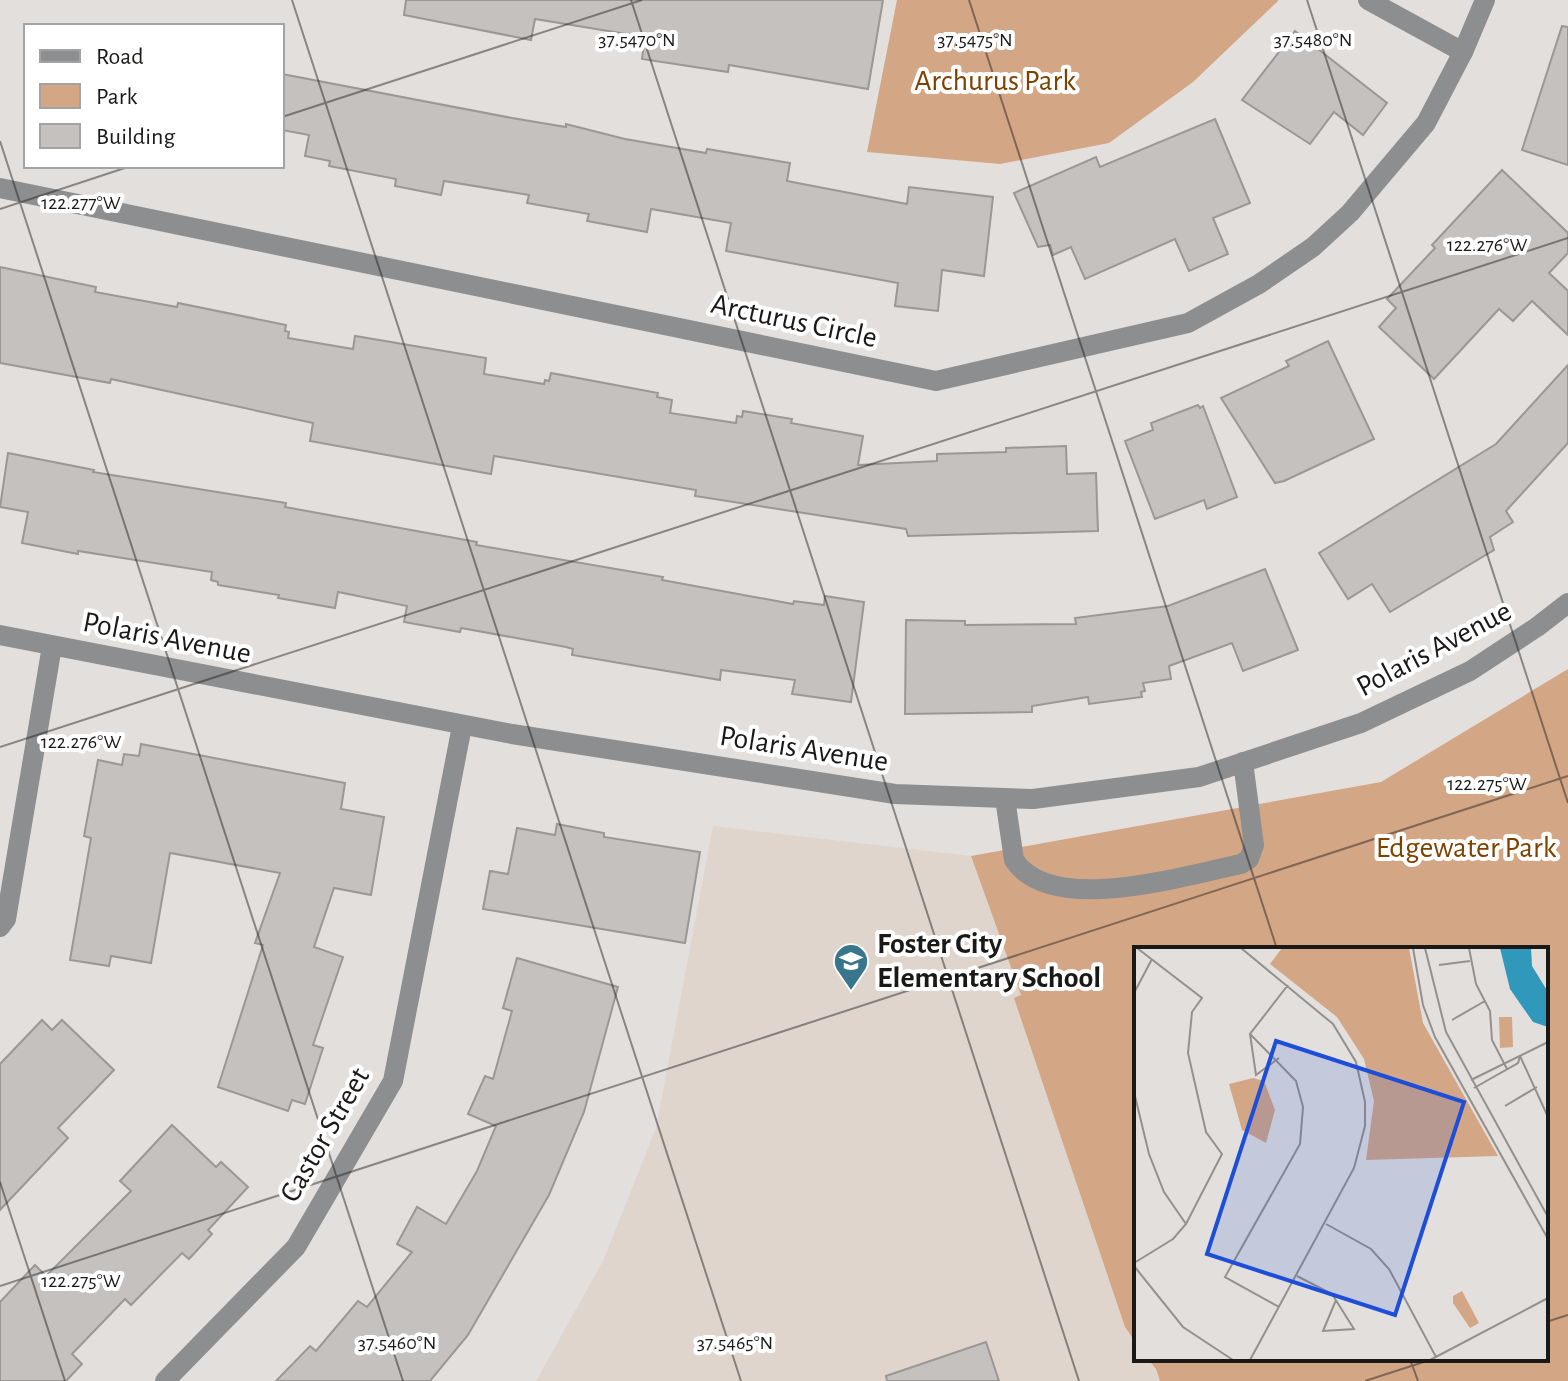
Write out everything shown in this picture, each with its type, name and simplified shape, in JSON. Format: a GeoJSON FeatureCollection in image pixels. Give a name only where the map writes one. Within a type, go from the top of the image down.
{"type":"FeatureCollection","features":[{"type":"Feature","properties":{"kind":"street"},"geometry":{"type":"LineString","coordinates":[[1368,0],[1463,52]]}},
{"type":"Feature","properties":{"kind":"street","name":"Arcturus Circle"},"geometry":{"type":"LineString","coordinates":[[0,188],[936,381],[1188,323],[1259,284],[1313,247],[1350,213],[1426,123],[1463,52],[1485,0]]}},
{"type":"Feature","properties":{"kind":"street","name":"Polaris Avenue"},"geometry":{"type":"LineString","coordinates":[[0,635],[462,726],[895,794],[1033,799],[1199,777],[1361,723],[1470,671],[1568,603]]}},
{"type":"Feature","properties":{"kind":"street"},"geometry":{"type":"LineString","coordinates":[[0,927],[6,919],[52,646]]}},
{"type":"Feature","properties":{"kind":"street","name":"Castor Street"},"geometry":{"type":"LineString","coordinates":[[165,1381],[296,1247],[393,1081],[462,726]]}},
{"type":"Feature","properties":{"kind":"street"},"geometry":{"type":"LineString","coordinates":[[1005,798],[1014,860],[1019,868],[1051,886],[1100,890],[1241,864],[1249,859],[1254,845],[1253,824],[1243,762]]}},
{"type":"Feature","properties":{"kind":"shaded area","name":"Foster City Elementary School"},"geometry":{"type":"Polygon","coordinates":[[[713,826],[971,856],[1134,1308],[1134,1361],[1153,1361],[1160,1381],[536,1381],[603,1261],[656,1128],[713,826]]]}},
{"type":"Feature","properties":{"kind":"green space","name":"Archurus Park"},"geometry":{"type":"Polygon","coordinates":[[[897,0],[1278,1],[1193,82],[1109,143],[1000,164],[867,152],[897,0]]]}},
{"type":"Feature","properties":{"kind":"green space","name":"Edgewater Park"},"geometry":{"type":"Polygon","coordinates":[[[1568,669],[1568,1381],[1160,1381],[1150,1361],[1548,1361],[1548,947],[1134,947],[1134,1340],[1125,1327],[1014,998],[1021,995],[971,856],[1381,782],[1568,669]]]}},
{"type":"Feature","properties":{"kind":"building"},"geometry":{"type":"Polygon","coordinates":[[[406,0],[883,0],[868,89],[729,65],[728,72],[642,59],[645,37],[535,19],[531,40],[404,15],[406,0]]]}},
{"type":"Feature","properties":{"kind":"building"},"geometry":{"type":"Polygon","coordinates":[[[1562,26],[1568,27],[1568,165],[1522,150],[1562,26]]]}},
{"type":"Feature","properties":{"kind":"building"},"geometry":{"type":"Polygon","coordinates":[[[1295,31],[1387,103],[1363,135],[1334,112],[1310,144],[1242,100],[1295,31]]]}},
{"type":"Feature","properties":{"kind":"building"},"geometry":{"type":"Polygon","coordinates":[[[284,74],[512,118],[566,127],[566,124],[625,139],[790,163],[787,181],[907,204],[909,187],[993,197],[984,276],[942,270],[938,311],[895,306],[898,283],[726,251],[731,223],[651,209],[647,232],[587,221],[589,214],[527,203],[529,195],[444,181],[441,195],[395,186],[396,179],[329,166],[330,161],[305,156],[309,135],[284,130],[284,74]]]}},
{"type":"Feature","properties":{"kind":"building"},"geometry":{"type":"Polygon","coordinates":[[[1215,119],[1250,203],[1213,218],[1228,254],[1189,271],[1175,239],[1085,279],[1071,247],[1053,255],[1050,245],[1038,247],[1014,193],[1096,157],[1100,167],[1215,119]]]}},
{"type":"Feature","properties":{"kind":"building"},"geometry":{"type":"Polygon","coordinates":[[[1502,170],[1568,233],[1568,253],[1549,273],[1568,291],[1568,335],[1532,301],[1513,321],[1499,309],[1434,379],[1379,327],[1396,308],[1387,299],[1502,170]]]}},
{"type":"Feature","properties":{"kind":"building"},"geometry":{"type":"Polygon","coordinates":[[[0,267],[96,287],[95,292],[177,307],[178,303],[286,325],[288,338],[353,349],[355,336],[486,358],[484,374],[544,384],[545,380],[549,381],[551,373],[658,393],[657,397],[672,400],[670,413],[736,423],[737,416],[742,417],[743,411],[792,419],[791,423],[863,436],[858,465],[937,461],[937,454],[1066,446],[1067,474],[1096,473],[1098,531],[908,536],[906,529],[695,496],[696,490],[494,456],[491,474],[310,441],[313,423],[111,379],[110,383],[0,363],[0,267]]]}},
{"type":"Feature","properties":{"kind":"building"},"geometry":{"type":"Polygon","coordinates":[[[1328,341],[1374,439],[1275,483],[1221,398],[1289,366],[1286,361],[1328,341]]]}},
{"type":"Feature","properties":{"kind":"building"},"geometry":{"type":"Polygon","coordinates":[[[1568,365],[1568,443],[1506,511],[1513,522],[1490,537],[1494,550],[1390,612],[1372,584],[1348,599],[1319,553],[1496,444],[1568,365]]]}},
{"type":"Feature","properties":{"kind":"building"},"geometry":{"type":"Polygon","coordinates":[[[1198,405],[1200,408],[1203,406],[1237,497],[1207,509],[1204,500],[1155,519],[1125,441],[1153,430],[1151,423],[1198,405]]]}},
{"type":"Feature","properties":{"kind":"building"},"geometry":{"type":"Polygon","coordinates":[[[8,453],[93,472],[286,503],[285,507],[793,604],[794,601],[824,605],[825,596],[864,602],[851,702],[792,694],[795,680],[721,670],[720,680],[572,655],[573,649],[566,647],[461,628],[460,632],[404,622],[407,606],[338,592],[335,608],[218,585],[218,582],[211,580],[212,572],[78,551],[78,554],[22,543],[28,512],[0,507],[8,453]]]}},
{"type":"Feature","properties":{"kind":"building"},"geometry":{"type":"Polygon","coordinates":[[[1265,569],[1298,650],[1243,671],[1232,643],[1169,666],[1171,679],[1143,683],[1145,691],[1141,692],[1142,697],[1089,704],[1088,697],[1032,706],[1032,712],[905,714],[906,620],[965,621],[965,625],[1076,624],[1075,618],[1168,606],[1265,569]]]}},
{"type":"Feature","properties":{"kind":"building"},"geometry":{"type":"Polygon","coordinates":[[[141,744],[345,783],[341,809],[384,817],[371,895],[334,888],[314,947],[343,957],[313,1045],[323,1048],[305,1104],[292,1100],[288,1111],[218,1087],[263,945],[255,943],[280,873],[170,853],[151,963],[111,956],[109,966],[70,960],[91,838],[84,836],[98,760],[122,765],[124,754],[139,756],[141,744]]]}},
{"type":"Feature","properties":{"kind":"building"},"geometry":{"type":"Polygon","coordinates":[[[557,824],[604,833],[604,837],[700,852],[685,943],[483,909],[490,871],[508,874],[517,828],[555,835],[557,824]]]}},
{"type":"Feature","properties":{"kind":"building"},"geometry":{"type":"Polygon","coordinates":[[[517,958],[618,987],[584,1112],[549,1195],[468,1335],[430,1381],[276,1381],[310,1346],[316,1351],[358,1301],[367,1307],[412,1252],[397,1244],[417,1207],[446,1224],[477,1171],[496,1126],[468,1114],[485,1076],[493,1079],[512,1011],[503,1008],[517,958]]]}},
{"type":"Feature","properties":{"kind":"building"},"geometry":{"type":"Polygon","coordinates":[[[42,1020],[52,1030],[62,1020],[114,1070],[58,1128],[68,1138],[0,1210],[0,1064],[42,1020]]]}},
{"type":"Feature","properties":{"kind":"building"},"geometry":{"type":"Polygon","coordinates":[[[172,1125],[216,1167],[221,1162],[248,1187],[208,1230],[212,1234],[189,1259],[182,1253],[131,1305],[125,1299],[72,1354],[82,1364],[66,1381],[0,1381],[0,1302],[35,1265],[46,1276],[131,1191],[120,1181],[172,1125]]]}},
{"type":"Feature","properties":{"kind":"building"},"geometry":{"type":"Polygon","coordinates":[[[986,1342],[999,1381],[887,1381],[886,1376],[986,1342]]]}},
{"type":"Feature","properties":{"kind":"place","name":"Foster City Elementary School"},"geometry":{"type":"Point","coordinates":[851,992]}}]}
